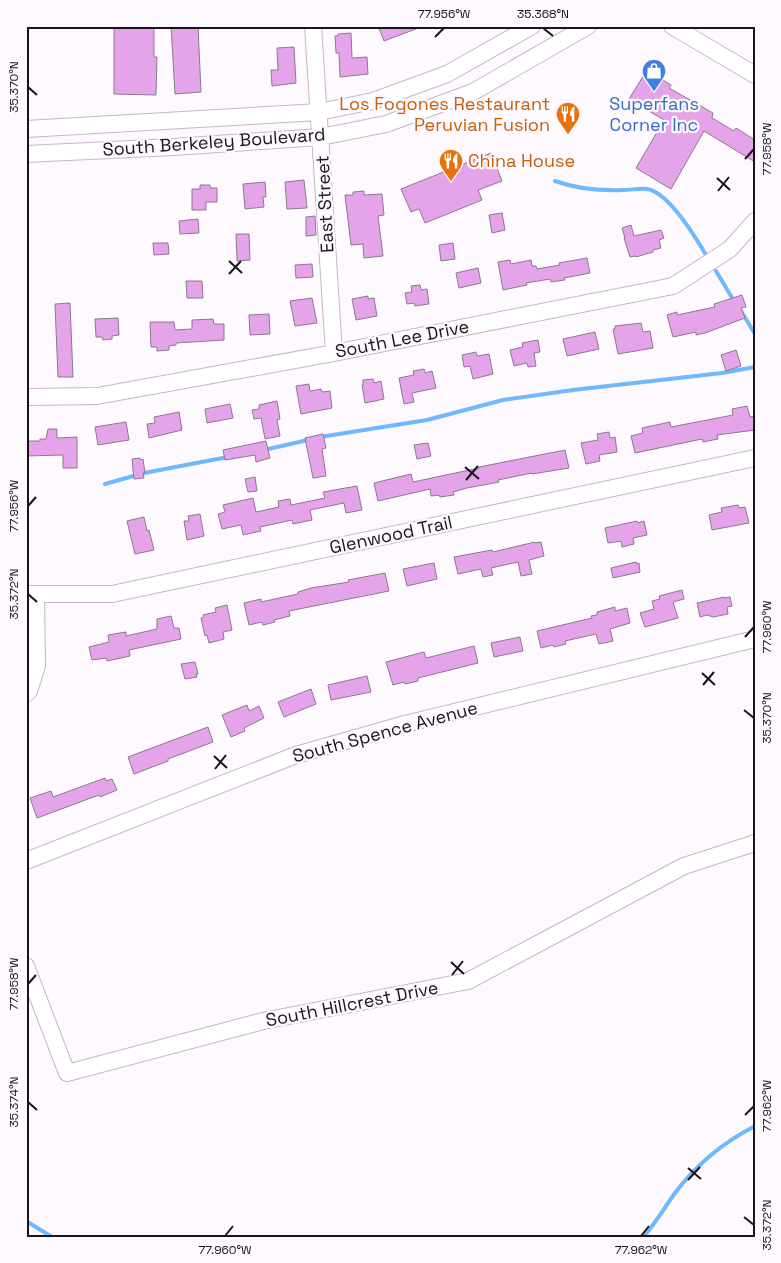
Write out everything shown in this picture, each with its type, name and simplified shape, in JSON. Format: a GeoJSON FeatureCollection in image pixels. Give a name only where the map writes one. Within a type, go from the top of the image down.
{"type":"FeatureCollection","features":[{"type":"Feature","properties":{"kind":"street","name":"East Street"},"geometry":{"type":"LineString","coordinates":[[313,26],[334,353]]}},
{"type":"Feature","properties":{"kind":"street","name":"South Berkeley Boulevard"},"geometry":{"type":"LineString","coordinates":[[26,128],[319,112],[373,101],[448,74],[532,26]]}},
{"type":"Feature","properties":{"kind":"street","name":"South Berkeley Boulevard"},"geometry":{"type":"LineString","coordinates":[[26,154],[321,137],[389,123],[466,95],[588,26]]}},
{"type":"Feature","properties":{"kind":"street"},"geometry":{"type":"LineString","coordinates":[[672,26],[755,75]]}},
{"type":"Feature","properties":{"kind":"street","name":"South Lee Drive"},"geometry":{"type":"LineString","coordinates":[[26,398],[97,396],[334,353],[673,286],[730,249],[755,221]]}},
{"type":"Feature","properties":{"kind":"street","name":"Glenwood Trail"},"geometry":{"type":"LineString","coordinates":[[31,594],[112,594],[755,458]]}},
{"type":"Feature","properties":{"kind":"street"},"geometry":{"type":"LineString","coordinates":[[26,694],[29,691],[37,666],[31,594]]}},
{"type":"Feature","properties":{"kind":"street","name":"South Spence Avenue"},"geometry":{"type":"LineString","coordinates":[[26,861],[296,754],[406,724],[755,639]]}},
{"type":"Feature","properties":{"kind":"street","name":"South Hillcrest Drive"},"geometry":{"type":"LineString","coordinates":[[26,966],[67,1073],[263,1021],[468,981],[684,866],[755,843]]}},
{"type":"Feature","properties":{"kind":"building"},"geometry":{"type":"Polygon","coordinates":[[[114,26],[154,26],[154,57],[157,57],[156,95],[114,94],[114,26]]]}},
{"type":"Feature","properties":{"kind":"building"},"geometry":{"type":"Polygon","coordinates":[[[171,26],[198,26],[201,92],[175,94],[171,26]]]}},
{"type":"Feature","properties":{"kind":"building"},"geometry":{"type":"Polygon","coordinates":[[[378,26],[421,26],[421,27],[384,41],[378,26]]]}},
{"type":"Feature","properties":{"kind":"building"},"geometry":{"type":"Polygon","coordinates":[[[351,33],[352,58],[367,57],[368,74],[340,77],[339,53],[336,53],[335,36],[351,33]]]}},
{"type":"Feature","properties":{"kind":"building"},"geometry":{"type":"Polygon","coordinates":[[[294,47],[296,83],[272,86],[271,70],[278,70],[277,48],[294,47]]]}},
{"type":"Feature","properties":{"kind":"building"},"geometry":{"type":"Polygon","coordinates":[[[647,70],[671,85],[669,88],[713,113],[712,118],[734,131],[736,128],[755,140],[755,162],[704,131],[671,189],[636,168],[664,120],[629,99],[647,70]]]}},
{"type":"Feature","properties":{"kind":"building"},"geometry":{"type":"Polygon","coordinates":[[[491,153],[502,181],[478,190],[482,200],[425,223],[419,209],[411,212],[401,189],[491,153]]]}},
{"type":"Feature","properties":{"kind":"building"},"geometry":{"type":"Polygon","coordinates":[[[304,180],[307,208],[287,209],[285,182],[304,180]]]}},
{"type":"Feature","properties":{"kind":"building"},"geometry":{"type":"Polygon","coordinates":[[[265,182],[266,197],[263,197],[264,207],[245,209],[243,184],[265,182]]]}},
{"type":"Feature","properties":{"kind":"building"},"geometry":{"type":"Polygon","coordinates":[[[200,185],[210,185],[210,188],[217,188],[217,202],[206,202],[206,210],[192,210],[192,189],[200,189],[200,185]]]}},
{"type":"Feature","properties":{"kind":"building"},"geometry":{"type":"Polygon","coordinates":[[[364,191],[364,195],[382,194],[384,215],[378,216],[383,256],[364,258],[363,244],[351,245],[345,195],[353,195],[353,192],[364,191]]]}},
{"type":"Feature","properties":{"kind":"building"},"geometry":{"type":"Polygon","coordinates":[[[502,213],[505,230],[492,233],[489,215],[502,213]]]}},
{"type":"Feature","properties":{"kind":"building"},"geometry":{"type":"Polygon","coordinates":[[[315,216],[316,235],[306,236],[306,217],[315,216]]]}},
{"type":"Feature","properties":{"kind":"building"},"geometry":{"type":"Polygon","coordinates":[[[198,219],[199,233],[180,234],[179,221],[198,219]]]}},
{"type":"Feature","properties":{"kind":"building"},"geometry":{"type":"Polygon","coordinates":[[[631,225],[634,236],[661,230],[664,238],[659,240],[661,248],[636,257],[630,257],[622,228],[631,225]]]}},
{"type":"Feature","properties":{"kind":"building"},"geometry":{"type":"Polygon","coordinates":[[[236,234],[249,234],[250,260],[237,261],[236,234]]]}},
{"type":"Feature","properties":{"kind":"building"},"geometry":{"type":"Polygon","coordinates":[[[153,243],[168,243],[169,254],[154,255],[153,243]]]}},
{"type":"Feature","properties":{"kind":"building"},"geometry":{"type":"Polygon","coordinates":[[[453,243],[455,259],[441,261],[439,245],[453,243]]]}},
{"type":"Feature","properties":{"kind":"building"},"geometry":{"type":"Polygon","coordinates":[[[587,258],[590,273],[564,278],[565,280],[551,282],[550,279],[526,283],[527,285],[503,290],[498,262],[510,260],[511,264],[531,260],[532,266],[536,266],[537,269],[587,258]]]}},
{"type":"Feature","properties":{"kind":"building"},"geometry":{"type":"Polygon","coordinates":[[[312,264],[313,277],[296,278],[295,265],[312,264]]]}},
{"type":"Feature","properties":{"kind":"building"},"geometry":{"type":"Polygon","coordinates":[[[478,268],[481,283],[459,288],[456,273],[478,268]]]}},
{"type":"Feature","properties":{"kind":"building"},"geometry":{"type":"Polygon","coordinates":[[[186,281],[202,281],[203,298],[187,298],[186,281]]]}},
{"type":"Feature","properties":{"kind":"building"},"geometry":{"type":"Polygon","coordinates":[[[420,285],[421,290],[427,289],[429,304],[415,306],[414,303],[407,304],[405,293],[412,292],[411,286],[420,285]]]}},
{"type":"Feature","properties":{"kind":"building"},"geometry":{"type":"Polygon","coordinates":[[[742,295],[746,307],[741,308],[745,318],[705,333],[696,335],[696,332],[673,337],[667,315],[677,312],[677,315],[715,307],[714,304],[742,295]]]}},
{"type":"Feature","properties":{"kind":"building"},"geometry":{"type":"Polygon","coordinates":[[[368,296],[368,299],[374,298],[377,316],[356,320],[352,299],[368,296]]]}},
{"type":"Feature","properties":{"kind":"building"},"geometry":{"type":"Polygon","coordinates":[[[312,298],[317,323],[295,326],[290,301],[312,298]]]}},
{"type":"Feature","properties":{"kind":"building"},"geometry":{"type":"Polygon","coordinates":[[[70,303],[73,377],[58,377],[55,304],[70,303]]]}},
{"type":"Feature","properties":{"kind":"building"},"geometry":{"type":"Polygon","coordinates":[[[269,314],[270,334],[250,335],[249,315],[269,314]]]}},
{"type":"Feature","properties":{"kind":"building"},"geometry":{"type":"Polygon","coordinates":[[[118,318],[119,335],[112,336],[112,339],[103,340],[102,337],[96,337],[95,319],[118,318]]]}},
{"type":"Feature","properties":{"kind":"building"},"geometry":{"type":"Polygon","coordinates":[[[213,319],[214,324],[224,324],[224,340],[176,343],[176,345],[169,346],[169,350],[157,351],[157,347],[151,347],[150,322],[174,322],[175,330],[192,329],[192,320],[213,319]]]}},
{"type":"Feature","properties":{"kind":"building"},"geometry":{"type":"Polygon","coordinates":[[[641,323],[643,332],[650,331],[653,348],[618,354],[613,329],[615,329],[615,326],[641,323]]]}},
{"type":"Feature","properties":{"kind":"building"},"geometry":{"type":"Polygon","coordinates":[[[595,332],[599,349],[567,356],[563,339],[595,332]]]}},
{"type":"Feature","properties":{"kind":"building"},"geometry":{"type":"Polygon","coordinates":[[[538,340],[540,352],[534,353],[536,366],[528,367],[527,363],[514,366],[510,350],[523,347],[522,343],[538,340]]]}},
{"type":"Feature","properties":{"kind":"building"},"geometry":{"type":"Polygon","coordinates":[[[736,350],[741,366],[726,371],[721,355],[736,350]]]}},
{"type":"Feature","properties":{"kind":"building"},"geometry":{"type":"Polygon","coordinates":[[[476,352],[477,356],[489,354],[493,374],[473,379],[470,366],[464,367],[462,355],[476,352]]]}},
{"type":"Feature","properties":{"kind":"building"},"geometry":{"type":"Polygon","coordinates":[[[424,369],[425,373],[432,371],[436,388],[412,393],[414,402],[404,404],[399,378],[414,375],[413,371],[424,369]]]}},
{"type":"Feature","properties":{"kind":"building"},"geometry":{"type":"Polygon","coordinates":[[[373,379],[374,383],[381,381],[384,399],[365,403],[363,380],[373,379]]]}},
{"type":"Feature","properties":{"kind":"building"},"geometry":{"type":"Polygon","coordinates":[[[309,384],[310,391],[321,389],[322,392],[330,391],[332,408],[301,414],[296,386],[309,384]]]}},
{"type":"Feature","properties":{"kind":"building"},"geometry":{"type":"Polygon","coordinates":[[[277,401],[280,419],[277,420],[280,436],[265,439],[261,418],[254,419],[252,410],[259,409],[259,405],[277,401]]]}},
{"type":"Feature","properties":{"kind":"building"},"geometry":{"type":"Polygon","coordinates":[[[230,404],[233,418],[207,423],[205,409],[230,404]]]}},
{"type":"Feature","properties":{"kind":"building"},"geometry":{"type":"Polygon","coordinates":[[[747,406],[750,417],[755,416],[755,430],[717,435],[718,439],[703,442],[702,439],[635,453],[631,436],[643,433],[642,428],[670,422],[671,427],[733,415],[732,409],[747,406]]]}},
{"type":"Feature","properties":{"kind":"building"},"geometry":{"type":"Polygon","coordinates":[[[179,412],[182,430],[149,438],[147,424],[155,423],[154,417],[179,412]]]}},
{"type":"Feature","properties":{"kind":"building"},"geometry":{"type":"Polygon","coordinates":[[[126,422],[129,440],[98,445],[95,427],[126,422]]]}},
{"type":"Feature","properties":{"kind":"building"},"geometry":{"type":"Polygon","coordinates":[[[48,429],[57,429],[57,438],[77,437],[77,468],[63,468],[63,455],[26,456],[26,441],[46,439],[48,429]]]}},
{"type":"Feature","properties":{"kind":"building"},"geometry":{"type":"Polygon","coordinates":[[[609,432],[610,438],[615,437],[617,452],[599,455],[600,461],[586,464],[581,443],[598,440],[597,434],[609,432]]]}},
{"type":"Feature","properties":{"kind":"building"},"geometry":{"type":"Polygon","coordinates":[[[323,434],[326,448],[322,449],[326,476],[313,478],[305,438],[323,434]]]}},
{"type":"Feature","properties":{"kind":"building"},"geometry":{"type":"Polygon","coordinates":[[[266,441],[270,458],[256,462],[255,455],[225,460],[223,450],[266,441]]]}},
{"type":"Feature","properties":{"kind":"building"},"geometry":{"type":"Polygon","coordinates":[[[428,443],[431,456],[417,459],[414,445],[428,443]]]}},
{"type":"Feature","properties":{"kind":"building"},"geometry":{"type":"Polygon","coordinates":[[[565,450],[569,468],[498,480],[499,482],[453,492],[454,495],[431,496],[430,489],[378,501],[374,483],[411,474],[413,482],[565,450]]]}},
{"type":"Feature","properties":{"kind":"building"},"geometry":{"type":"Polygon","coordinates":[[[140,458],[141,460],[143,459],[144,478],[134,479],[132,459],[140,458]]]}},
{"type":"Feature","properties":{"kind":"building"},"geometry":{"type":"Polygon","coordinates":[[[255,477],[257,491],[248,492],[245,479],[255,477]]]}},
{"type":"Feature","properties":{"kind":"building"},"geometry":{"type":"Polygon","coordinates":[[[357,486],[362,510],[346,513],[344,503],[310,510],[312,520],[293,524],[292,520],[260,527],[261,531],[243,535],[241,525],[222,529],[218,514],[225,512],[223,505],[253,498],[256,512],[279,507],[278,501],[290,499],[291,505],[325,498],[323,492],[357,486]]]}},
{"type":"Feature","properties":{"kind":"building"},"geometry":{"type":"Polygon","coordinates":[[[738,505],[739,508],[745,507],[749,523],[712,530],[709,515],[722,512],[721,508],[738,505]]]}},
{"type":"Feature","properties":{"kind":"building"},"geometry":{"type":"Polygon","coordinates":[[[200,514],[204,536],[187,540],[184,521],[189,521],[188,516],[200,514]]]}},
{"type":"Feature","properties":{"kind":"building"},"geometry":{"type":"Polygon","coordinates":[[[144,517],[154,550],[135,554],[127,521],[144,517]]]}},
{"type":"Feature","properties":{"kind":"building"},"geometry":{"type":"Polygon","coordinates":[[[637,521],[638,523],[644,521],[647,535],[633,538],[634,544],[622,547],[621,541],[608,543],[605,528],[637,521]]]}},
{"type":"Feature","properties":{"kind":"building"},"geometry":{"type":"Polygon","coordinates":[[[541,542],[544,556],[529,560],[532,574],[521,576],[518,562],[491,568],[493,575],[483,577],[481,569],[458,574],[454,557],[492,550],[493,552],[541,542]]]}},
{"type":"Feature","properties":{"kind":"building"},"geometry":{"type":"Polygon","coordinates":[[[636,562],[637,564],[639,563],[640,572],[613,578],[611,568],[636,562]]]}},
{"type":"Feature","properties":{"kind":"building"},"geometry":{"type":"Polygon","coordinates":[[[434,563],[437,579],[407,586],[403,569],[434,563]]]}},
{"type":"Feature","properties":{"kind":"building"},"geometry":{"type":"Polygon","coordinates":[[[385,573],[389,591],[289,611],[290,616],[274,620],[275,622],[263,625],[262,622],[249,625],[244,603],[261,599],[261,602],[298,594],[298,592],[311,588],[349,582],[348,580],[385,573]]]}},
{"type":"Feature","properties":{"kind":"building"},"geometry":{"type":"Polygon","coordinates":[[[682,590],[684,599],[673,602],[678,618],[645,627],[640,613],[654,609],[652,601],[660,599],[659,596],[682,590]]]}},
{"type":"Feature","properties":{"kind":"building"},"geometry":{"type":"Polygon","coordinates":[[[730,597],[732,606],[727,607],[728,614],[700,617],[697,603],[730,597]]]}},
{"type":"Feature","properties":{"kind":"building"},"geometry":{"type":"Polygon","coordinates":[[[227,605],[232,630],[223,632],[224,639],[209,643],[207,635],[205,636],[201,618],[204,617],[203,615],[216,612],[215,608],[227,605]]]}},
{"type":"Feature","properties":{"kind":"building"},"geometry":{"type":"Polygon","coordinates":[[[615,607],[615,611],[627,608],[630,623],[610,629],[613,641],[599,644],[596,634],[565,641],[566,644],[541,648],[537,631],[592,618],[591,616],[597,615],[597,612],[615,607]]]}},
{"type":"Feature","properties":{"kind":"building"},"geometry":{"type":"Polygon","coordinates":[[[171,616],[174,628],[179,628],[181,639],[129,650],[130,656],[107,661],[106,658],[92,660],[89,647],[109,642],[108,635],[126,632],[126,636],[157,629],[157,619],[171,616]]]}},
{"type":"Feature","properties":{"kind":"building"},"geometry":{"type":"Polygon","coordinates":[[[520,637],[523,651],[494,657],[491,643],[520,637]]]}},
{"type":"Feature","properties":{"kind":"building"},"geometry":{"type":"Polygon","coordinates":[[[474,646],[478,663],[418,678],[418,681],[393,685],[386,662],[424,652],[426,658],[474,646]]]}},
{"type":"Feature","properties":{"kind":"building"},"geometry":{"type":"Polygon","coordinates":[[[195,662],[197,677],[185,679],[181,664],[195,662]]]}},
{"type":"Feature","properties":{"kind":"building"},"geometry":{"type":"Polygon","coordinates":[[[367,676],[371,692],[331,700],[328,685],[367,676]]]}},
{"type":"Feature","properties":{"kind":"building"},"geometry":{"type":"Polygon","coordinates":[[[311,689],[316,704],[284,717],[278,702],[311,689]]]}},
{"type":"Feature","properties":{"kind":"building"},"geometry":{"type":"Polygon","coordinates":[[[247,705],[249,711],[259,706],[264,718],[244,728],[245,731],[231,737],[222,715],[247,705]]]}},
{"type":"Feature","properties":{"kind":"building"},"geometry":{"type":"Polygon","coordinates":[[[208,727],[213,742],[134,774],[128,757],[208,727]]]}},
{"type":"Feature","properties":{"kind":"building"},"geometry":{"type":"Polygon","coordinates":[[[105,778],[106,781],[112,779],[117,790],[37,818],[30,798],[51,791],[53,797],[105,778]]]}},
{"type":"Feature","properties":{"kind":"waterway"},"geometry":{"type":"LineString","coordinates":[[555,181],[597,190],[647,189],[655,192],[664,198],[681,217],[706,255]]}},
{"type":"Feature","properties":{"kind":"waterway"},"geometry":{"type":"LineString","coordinates":[[716,271],[734,301]]}},
{"type":"Feature","properties":{"kind":"waterway"},"geometry":{"type":"LineString","coordinates":[[741,311],[755,334]]}},
{"type":"Feature","properties":{"kind":"waterway"},"geometry":{"type":"LineString","coordinates":[[320,437],[427,420],[503,400],[722,373],[755,367]]}},
{"type":"Feature","properties":{"kind":"waterway"},"geometry":{"type":"LineString","coordinates":[[264,450],[308,440]]}},
{"type":"Feature","properties":{"kind":"waterway"},"geometry":{"type":"LineString","coordinates":[[105,484],[144,473],[228,457]]}},
{"type":"Feature","properties":{"kind":"waterway"},"geometry":{"type":"LineString","coordinates":[[643,1237],[675,1193],[701,1164],[732,1139],[755,1126]]}},
{"type":"Feature","properties":{"kind":"waterway"},"geometry":{"type":"LineString","coordinates":[[26,1221],[52,1237]]}},
{"type":"Feature","properties":{"kind":"place","name":"Superfans Corner Inc"},"geometry":{"type":"Point","coordinates":[654,92]}},
{"type":"Feature","properties":{"kind":"place","name":"Los Fogones Restaurant Peruvian Fusion"},"geometry":{"type":"Point","coordinates":[568,135]}},
{"type":"Feature","properties":{"kind":"place","name":"China House"},"geometry":{"type":"Point","coordinates":[451,182]}}]}
